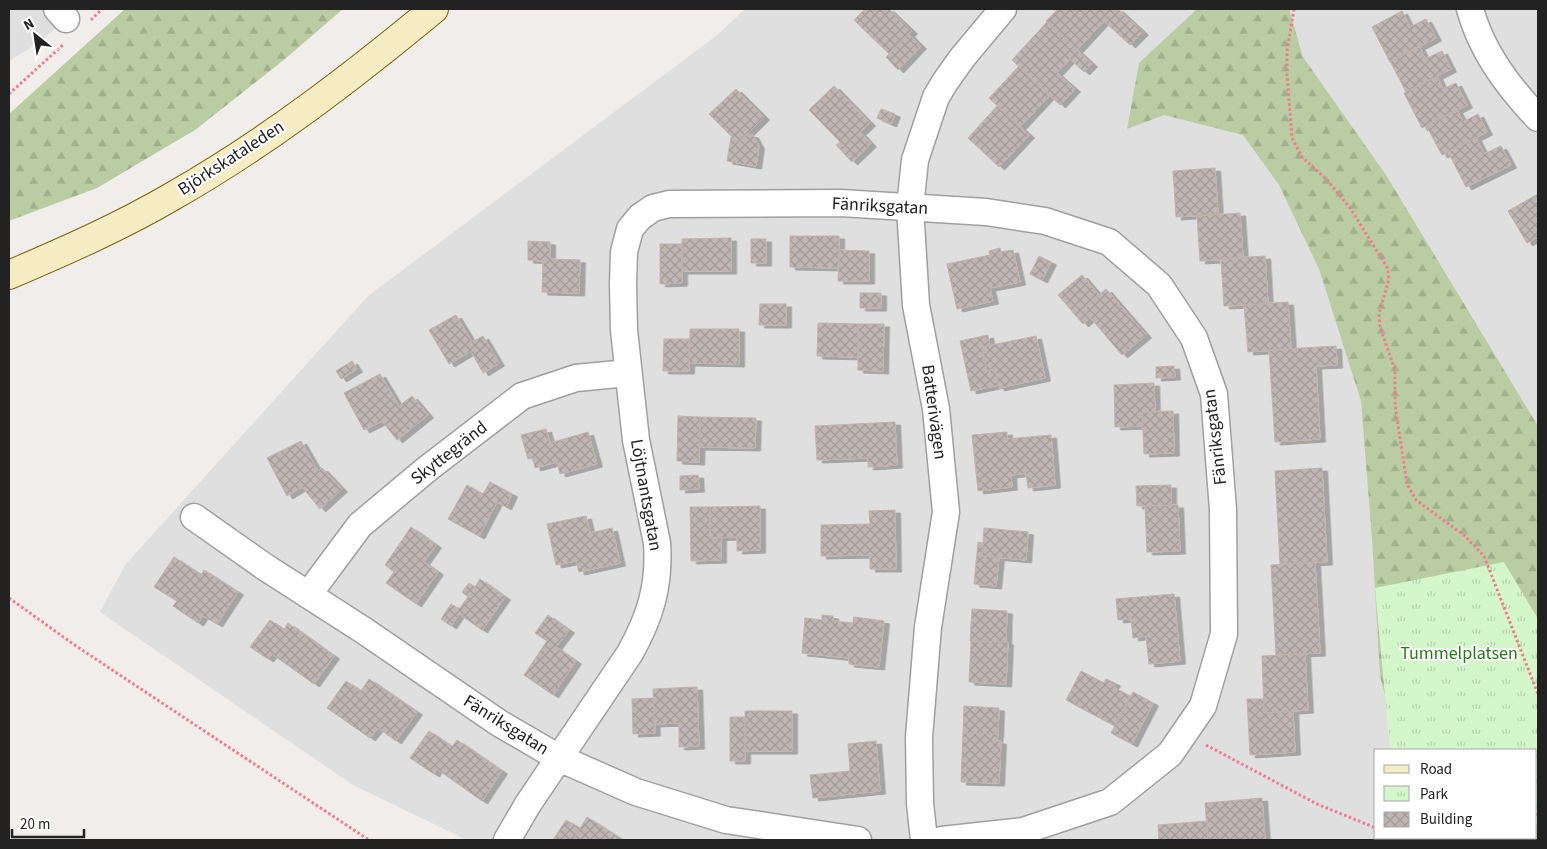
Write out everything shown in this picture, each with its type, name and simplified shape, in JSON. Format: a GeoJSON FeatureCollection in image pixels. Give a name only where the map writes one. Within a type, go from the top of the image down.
{"type":"FeatureCollection","features":[{"type":"Feature","properties":{"kind":"main road","name":"Björkskataleden"},"geometry":{"type":"LineString","coordinates":[[9,274],[78,246],[143,212],[235,158],[308,108],[376,57],[434,9]]}},
{"type":"Feature","properties":{"kind":"street","name":"Batterivägen"},"geometry":{"type":"LineString","coordinates":[[924,840],[920,803],[919,737],[928,627],[946,512],[936,409],[916,305],[910,207],[915,160],[936,97],[962,58],[1003,9]]}},
{"type":"Feature","properties":{"kind":"street"},"geometry":{"type":"LineString","coordinates":[[1470,9],[1480,38],[1492,58],[1509,85],[1538,118]]}},
{"type":"Feature","properties":{"kind":"street","name":"Fänriksgatan"},"geometry":{"type":"LineString","coordinates":[[627,236],[640,217],[653,208],[669,204],[841,203],[986,212],[1045,221],[1109,242],[1159,285],[1194,338],[1214,394],[1223,510],[1224,634],[1203,706],[1170,754],[1110,802],[1023,831],[942,840]]}},
{"type":"Feature","properties":{"kind":"street","name":"Löjtnantsgatan"},"geometry":{"type":"LineString","coordinates":[[506,840],[630,654],[641,634],[650,611],[656,585],[657,544],[636,440],[624,330],[624,252],[627,236]]}},
{"type":"Feature","properties":{"kind":"street","name":"Skyttegränd"},"geometry":{"type":"LineString","coordinates":[[308,595],[360,526],[427,470],[522,396],[576,378],[628,374]]}},
{"type":"Feature","properties":{"kind":"street","name":"Fänriksgatan"},"geometry":{"type":"LineString","coordinates":[[194,517],[265,568],[363,630],[498,723],[560,758],[636,792],[726,820],[858,840]]}},
{"type":"Feature","properties":{"kind":"path"},"geometry":{"type":"LineString","coordinates":[[9,94],[71,21],[102,9]]}},
{"type":"Feature","properties":{"kind":"path"},"geometry":{"type":"LineString","coordinates":[[1294,9],[1287,50],[1289,117],[1292,138],[1302,157],[1327,180],[1350,208],[1387,268],[1389,279],[1379,314],[1380,327],[1396,370],[1395,405],[1407,484],[1416,500],[1466,536],[1484,556],[1538,694]]}},
{"type":"Feature","properties":{"kind":"path"},"geometry":{"type":"LineString","coordinates":[[9,598],[76,646],[369,840]]}},
{"type":"Feature","properties":{"kind":"path"},"geometry":{"type":"LineString","coordinates":[[1184,734],[1317,804],[1374,827]]}},
{"type":"Feature","properties":{"kind":"shaded area"},"geometry":{"type":"Polygon","coordinates":[[[9,9],[75,9],[43,40],[9,61],[9,9]]]}},
{"type":"Feature","properties":{"kind":"shaded area"},"geometry":{"type":"Polygon","coordinates":[[[745,9],[1538,9],[1538,840],[467,840],[353,785],[100,612],[125,565],[368,296],[716,36],[745,9]]]}},
{"type":"Feature","properties":{"kind":"green space"},"geometry":{"type":"Polygon","coordinates":[[[125,9],[343,9],[285,59],[195,130],[97,188],[9,221],[9,114],[125,9]]]}},
{"type":"Feature","properties":{"kind":"green space"},"geometry":{"type":"Polygon","coordinates":[[[1197,9],[1289,9],[1303,57],[1386,175],[1538,426],[1538,840],[1382,840],[1537,839],[1537,749],[1395,733],[1380,676],[1361,401],[1319,269],[1279,185],[1243,135],[1164,115],[1127,129],[1139,63],[1197,9]]]}},
{"type":"Feature","properties":{"kind":"green space","name":"Tummelplatsen"},"geometry":{"type":"Polygon","coordinates":[[[1504,562],[1538,619],[1538,823],[1537,749],[1390,749],[1375,588],[1504,562]]]}},
{"type":"Feature","properties":{"kind":"building"},"geometry":{"type":"Polygon","coordinates":[[[865,9],[889,9],[912,31],[889,54],[854,20],[865,9]]]}},
{"type":"Feature","properties":{"kind":"building"},"geometry":{"type":"Polygon","coordinates":[[[1058,9],[1118,9],[1143,32],[1130,45],[1104,21],[1077,50],[1046,21],[1058,9]]]}},
{"type":"Feature","properties":{"kind":"building"},"geometry":{"type":"Polygon","coordinates":[[[1402,11],[1410,27],[1426,19],[1436,38],[1390,62],[1372,27],[1402,11]]]}},
{"type":"Feature","properties":{"kind":"building"},"geometry":{"type":"Polygon","coordinates":[[[1047,22],[1092,64],[1084,72],[1070,59],[1057,73],[1075,89],[1060,105],[1012,60],[1047,22]]]}},
{"type":"Feature","properties":{"kind":"building"},"geometry":{"type":"Polygon","coordinates":[[[909,34],[921,46],[898,70],[886,57],[909,34]]]}},
{"type":"Feature","properties":{"kind":"building"},"geometry":{"type":"Polygon","coordinates":[[[1419,46],[1425,59],[1442,51],[1451,69],[1406,92],[1390,61],[1419,46]]]}},
{"type":"Feature","properties":{"kind":"building"},"geometry":{"type":"Polygon","coordinates":[[[1019,66],[1050,95],[1020,127],[989,98],[1019,66]]]}},
{"type":"Feature","properties":{"kind":"building"},"geometry":{"type":"Polygon","coordinates":[[[1437,76],[1443,89],[1456,83],[1467,105],[1422,128],[1404,93],[1437,76]]]}},
{"type":"Feature","properties":{"kind":"building"},"geometry":{"type":"Polygon","coordinates":[[[834,86],[870,123],[845,147],[809,110],[834,86]]]}},
{"type":"Feature","properties":{"kind":"building"},"geometry":{"type":"Polygon","coordinates":[[[736,89],[764,117],[738,143],[709,114],[736,89]]]}},
{"type":"Feature","properties":{"kind":"building"},"geometry":{"type":"Polygon","coordinates":[[[997,106],[1029,135],[999,167],[968,138],[997,106]]]}},
{"type":"Feature","properties":{"kind":"building"},"geometry":{"type":"Polygon","coordinates":[[[881,109],[895,114],[891,124],[877,118],[881,109]]]}},
{"type":"Feature","properties":{"kind":"building"},"geometry":{"type":"Polygon","coordinates":[[[1457,110],[1463,122],[1478,114],[1487,132],[1442,155],[1426,125],[1457,110]]]}},
{"type":"Feature","properties":{"kind":"building"},"geometry":{"type":"Polygon","coordinates":[[[860,132],[871,144],[852,162],[836,145],[840,142],[845,147],[860,132]]]}},
{"type":"Feature","properties":{"kind":"building"},"geometry":{"type":"Polygon","coordinates":[[[746,134],[753,135],[759,146],[756,166],[727,161],[731,137],[738,143],[746,134]]]}},
{"type":"Feature","properties":{"kind":"building"},"geometry":{"type":"Polygon","coordinates":[[[1476,138],[1484,154],[1501,146],[1511,165],[1466,187],[1448,152],[1476,138]]]}},
{"type":"Feature","properties":{"kind":"building"},"geometry":{"type":"Polygon","coordinates":[[[1215,168],[1218,214],[1176,217],[1173,171],[1215,168]]]}},
{"type":"Feature","properties":{"kind":"building"},"geometry":{"type":"Polygon","coordinates":[[[1538,194],[1538,237],[1527,243],[1508,211],[1538,194]]]}},
{"type":"Feature","properties":{"kind":"building"},"geometry":{"type":"Polygon","coordinates":[[[1240,213],[1243,258],[1200,261],[1197,216],[1240,213]]]}},
{"type":"Feature","properties":{"kind":"building"},"geometry":{"type":"Polygon","coordinates":[[[790,236],[839,236],[839,268],[790,267],[790,236]]]}},
{"type":"Feature","properties":{"kind":"building"},"geometry":{"type":"Polygon","coordinates":[[[731,238],[731,271],[682,271],[682,239],[731,238]]]}},
{"type":"Feature","properties":{"kind":"building"},"geometry":{"type":"Polygon","coordinates":[[[751,239],[766,239],[766,263],[751,263],[751,239]]]}},
{"type":"Feature","properties":{"kind":"building"},"geometry":{"type":"Polygon","coordinates":[[[528,241],[550,242],[550,259],[580,260],[579,293],[542,292],[543,261],[528,260],[528,241]]]}},
{"type":"Feature","properties":{"kind":"building"},"geometry":{"type":"Polygon","coordinates":[[[660,244],[682,244],[682,283],[660,284],[660,244]]]}},
{"type":"Feature","properties":{"kind":"building"},"geometry":{"type":"Polygon","coordinates":[[[1000,248],[1001,252],[1013,250],[1020,282],[990,288],[993,301],[957,309],[947,264],[990,255],[989,251],[1000,248]]]}},
{"type":"Feature","properties":{"kind":"building"},"geometry":{"type":"Polygon","coordinates":[[[839,250],[869,251],[869,281],[838,281],[839,250]]]}},
{"type":"Feature","properties":{"kind":"building"},"geometry":{"type":"Polygon","coordinates":[[[1039,256],[1051,262],[1042,280],[1030,274],[1039,256]]]}},
{"type":"Feature","properties":{"kind":"building"},"geometry":{"type":"Polygon","coordinates":[[[1265,256],[1268,304],[1224,306],[1221,259],[1265,256]]]}},
{"type":"Feature","properties":{"kind":"building"},"geometry":{"type":"Polygon","coordinates":[[[1082,275],[1100,296],[1083,309],[1090,318],[1083,324],[1058,295],[1082,275]]]}},
{"type":"Feature","properties":{"kind":"building"},"geometry":{"type":"Polygon","coordinates":[[[1106,289],[1146,335],[1122,355],[1083,309],[1106,289]]]}},
{"type":"Feature","properties":{"kind":"building"},"geometry":{"type":"Polygon","coordinates":[[[860,293],[881,293],[881,308],[860,308],[860,293]]]}},
{"type":"Feature","properties":{"kind":"building"},"geometry":{"type":"Polygon","coordinates":[[[1288,302],[1291,349],[1248,352],[1244,305],[1288,302]]]}},
{"type":"Feature","properties":{"kind":"building"},"geometry":{"type":"Polygon","coordinates":[[[760,304],[786,304],[786,325],[759,325],[760,304]]]}},
{"type":"Feature","properties":{"kind":"building"},"geometry":{"type":"Polygon","coordinates":[[[456,315],[472,342],[483,336],[499,363],[483,373],[471,351],[449,364],[429,330],[456,315]]]}},
{"type":"Feature","properties":{"kind":"building"},"geometry":{"type":"Polygon","coordinates":[[[818,323],[858,324],[858,357],[817,356],[818,323]]]}},
{"type":"Feature","properties":{"kind":"building"},"geometry":{"type":"Polygon","coordinates":[[[858,324],[884,324],[883,371],[858,370],[858,324]]]}},
{"type":"Feature","properties":{"kind":"building"},"geometry":{"type":"Polygon","coordinates":[[[690,329],[739,329],[739,364],[689,363],[690,329]]]}},
{"type":"Feature","properties":{"kind":"building"},"geometry":{"type":"Polygon","coordinates":[[[988,335],[990,345],[982,347],[987,371],[995,369],[999,385],[971,391],[960,341],[988,335]]]}},
{"type":"Feature","properties":{"kind":"building"},"geometry":{"type":"Polygon","coordinates":[[[1036,336],[1045,378],[999,388],[995,369],[987,371],[982,347],[1036,336]]]}},
{"type":"Feature","properties":{"kind":"building"},"geometry":{"type":"Polygon","coordinates":[[[664,339],[689,339],[689,371],[663,371],[664,339]]]}},
{"type":"Feature","properties":{"kind":"building"},"geometry":{"type":"Polygon","coordinates":[[[1336,346],[1337,365],[1316,366],[1320,439],[1275,442],[1269,350],[1336,346]]]}},
{"type":"Feature","properties":{"kind":"building"},"geometry":{"type":"Polygon","coordinates":[[[352,361],[357,369],[341,379],[336,371],[352,361]]]}},
{"type":"Feature","properties":{"kind":"building"},"geometry":{"type":"Polygon","coordinates":[[[1174,366],[1175,377],[1156,378],[1156,367],[1174,366]]]}},
{"type":"Feature","properties":{"kind":"building"},"geometry":{"type":"Polygon","coordinates":[[[380,374],[399,406],[412,396],[428,415],[397,440],[382,421],[364,430],[344,393],[380,374]]]}},
{"type":"Feature","properties":{"kind":"building"},"geometry":{"type":"Polygon","coordinates":[[[1154,383],[1155,412],[1142,412],[1143,426],[1115,427],[1114,385],[1154,383]]]}},
{"type":"Feature","properties":{"kind":"building"},"geometry":{"type":"Polygon","coordinates":[[[1173,411],[1174,453],[1144,454],[1142,412],[1173,411]]]}},
{"type":"Feature","properties":{"kind":"building"},"geometry":{"type":"Polygon","coordinates":[[[678,416],[700,417],[699,462],[677,461],[678,416]]]}},
{"type":"Feature","properties":{"kind":"building"},"geometry":{"type":"Polygon","coordinates":[[[700,417],[756,418],[755,448],[699,447],[700,417]]]}},
{"type":"Feature","properties":{"kind":"building"},"geometry":{"type":"Polygon","coordinates":[[[895,422],[897,465],[868,467],[868,458],[817,460],[815,426],[895,422]]]}},
{"type":"Feature","properties":{"kind":"building"},"geometry":{"type":"Polygon","coordinates":[[[546,429],[550,443],[588,432],[597,464],[560,474],[557,462],[535,468],[533,458],[528,459],[521,435],[546,429]]]}},
{"type":"Feature","properties":{"kind":"building"},"geometry":{"type":"Polygon","coordinates":[[[1007,432],[1007,439],[1051,435],[1055,485],[1028,488],[1026,473],[1011,475],[1012,487],[978,491],[972,435],[1007,432]]]}},
{"type":"Feature","properties":{"kind":"building"},"geometry":{"type":"Polygon","coordinates":[[[301,441],[318,471],[322,468],[342,489],[320,509],[302,487],[287,496],[267,458],[301,441]]]}},
{"type":"Feature","properties":{"kind":"building"},"geometry":{"type":"Polygon","coordinates":[[[1322,468],[1327,562],[1280,564],[1275,471],[1322,468]]]}},
{"type":"Feature","properties":{"kind":"building"},"geometry":{"type":"Polygon","coordinates":[[[698,475],[699,489],[680,490],[680,476],[698,475]]]}},
{"type":"Feature","properties":{"kind":"building"},"geometry":{"type":"Polygon","coordinates":[[[490,482],[512,494],[506,507],[497,502],[479,536],[448,519],[467,485],[483,494],[490,482]]]}},
{"type":"Feature","properties":{"kind":"building"},"geometry":{"type":"Polygon","coordinates":[[[1171,485],[1171,505],[1137,506],[1136,486],[1171,485]]]}},
{"type":"Feature","properties":{"kind":"building"},"geometry":{"type":"Polygon","coordinates":[[[1178,505],[1180,551],[1147,552],[1145,506],[1178,505]]]}},
{"type":"Feature","properties":{"kind":"building"},"geometry":{"type":"Polygon","coordinates":[[[760,506],[760,550],[737,551],[737,537],[710,538],[710,507],[760,506]]]}},
{"type":"Feature","properties":{"kind":"building"},"geometry":{"type":"Polygon","coordinates":[[[690,507],[710,507],[710,538],[721,537],[721,560],[691,561],[690,507]]]}},
{"type":"Feature","properties":{"kind":"building"},"geometry":{"type":"Polygon","coordinates":[[[895,510],[896,569],[870,569],[870,555],[821,556],[821,525],[870,524],[869,511],[895,510]]]}},
{"type":"Feature","properties":{"kind":"building"},"geometry":{"type":"Polygon","coordinates":[[[586,516],[590,533],[612,528],[620,563],[579,572],[576,561],[556,565],[547,524],[586,516]]]}},
{"type":"Feature","properties":{"kind":"building"},"geometry":{"type":"Polygon","coordinates":[[[411,527],[436,545],[424,562],[438,572],[416,604],[386,583],[394,572],[385,565],[411,527]]]}},
{"type":"Feature","properties":{"kind":"building"},"geometry":{"type":"Polygon","coordinates":[[[984,528],[1028,532],[1026,560],[982,556],[984,528]]]}},
{"type":"Feature","properties":{"kind":"building"},"geometry":{"type":"Polygon","coordinates":[[[978,542],[983,543],[982,556],[999,557],[996,586],[974,584],[978,542]]]}},
{"type":"Feature","properties":{"kind":"building"},"geometry":{"type":"Polygon","coordinates":[[[174,557],[201,575],[204,570],[238,592],[217,624],[203,616],[198,623],[173,606],[177,601],[154,587],[174,557]]]}},
{"type":"Feature","properties":{"kind":"building"},"geometry":{"type":"Polygon","coordinates":[[[1315,562],[1320,653],[1276,655],[1271,565],[1315,562]]]}},
{"type":"Feature","properties":{"kind":"building"},"geometry":{"type":"Polygon","coordinates":[[[480,579],[505,597],[482,630],[459,614],[451,626],[441,619],[451,604],[459,609],[468,597],[462,592],[469,583],[475,587],[480,579]]]}},
{"type":"Feature","properties":{"kind":"building"},"geometry":{"type":"Polygon","coordinates":[[[1174,594],[1180,661],[1149,664],[1146,636],[1133,638],[1131,619],[1118,620],[1116,599],[1174,594]]]}},
{"type":"Feature","properties":{"kind":"building"},"geometry":{"type":"Polygon","coordinates":[[[972,609],[1007,611],[1006,642],[970,641],[972,609]]]}},
{"type":"Feature","properties":{"kind":"building"},"geometry":{"type":"Polygon","coordinates":[[[548,615],[569,630],[556,647],[576,661],[553,695],[524,675],[547,641],[535,633],[548,615]]]}},
{"type":"Feature","properties":{"kind":"building"},"geometry":{"type":"Polygon","coordinates":[[[822,615],[833,616],[833,621],[853,623],[854,617],[884,621],[879,667],[849,664],[849,658],[802,653],[805,618],[822,620],[822,615]]]}},
{"type":"Feature","properties":{"kind":"building"},"geometry":{"type":"Polygon","coordinates":[[[270,620],[284,630],[288,623],[334,656],[314,684],[272,654],[268,659],[250,647],[270,620]]]}},
{"type":"Feature","properties":{"kind":"building"},"geometry":{"type":"Polygon","coordinates":[[[971,641],[1008,642],[1006,684],[969,682],[971,641]]]}},
{"type":"Feature","properties":{"kind":"building"},"geometry":{"type":"Polygon","coordinates":[[[1305,654],[1308,710],[1264,713],[1262,656],[1305,654]]]}},
{"type":"Feature","properties":{"kind":"building"},"geometry":{"type":"Polygon","coordinates":[[[1081,671],[1104,683],[1106,679],[1115,683],[1113,687],[1130,696],[1115,726],[1066,700],[1081,671]]]}},
{"type":"Feature","properties":{"kind":"building"},"geometry":{"type":"Polygon","coordinates":[[[369,679],[417,712],[396,741],[378,728],[370,738],[327,708],[346,681],[361,691],[369,679]]]}},
{"type":"Feature","properties":{"kind":"building"},"geometry":{"type":"Polygon","coordinates":[[[697,687],[699,746],[679,747],[679,723],[654,724],[653,689],[697,687]]]}},
{"type":"Feature","properties":{"kind":"building"},"geometry":{"type":"Polygon","coordinates":[[[1133,692],[1153,703],[1132,744],[1111,733],[1133,692]]]}},
{"type":"Feature","properties":{"kind":"building"},"geometry":{"type":"Polygon","coordinates":[[[653,698],[655,733],[633,734],[632,699],[653,698]]]}},
{"type":"Feature","properties":{"kind":"building"},"geometry":{"type":"Polygon","coordinates":[[[1247,699],[1264,699],[1264,713],[1293,711],[1295,752],[1250,755],[1247,699]]]}},
{"type":"Feature","properties":{"kind":"building"},"geometry":{"type":"Polygon","coordinates":[[[964,706],[999,708],[998,734],[963,733],[964,706]]]}},
{"type":"Feature","properties":{"kind":"building"},"geometry":{"type":"Polygon","coordinates":[[[745,711],[792,711],[792,751],[745,751],[745,711]]]}},
{"type":"Feature","properties":{"kind":"building"},"geometry":{"type":"Polygon","coordinates":[[[730,717],[745,717],[745,761],[730,761],[730,717]]]}},
{"type":"Feature","properties":{"kind":"building"},"geometry":{"type":"Polygon","coordinates":[[[429,731],[452,747],[457,740],[502,771],[482,801],[437,769],[434,774],[410,758],[429,731]]]}},
{"type":"Feature","properties":{"kind":"building"},"geometry":{"type":"Polygon","coordinates":[[[963,733],[998,734],[997,741],[1001,741],[999,783],[961,782],[963,733]]]}},
{"type":"Feature","properties":{"kind":"building"},"geometry":{"type":"Polygon","coordinates":[[[876,741],[880,791],[813,798],[810,775],[850,771],[848,744],[876,741]]]}},
{"type":"Feature","properties":{"kind":"building"},"geometry":{"type":"Polygon","coordinates":[[[1262,798],[1265,840],[1208,840],[1205,803],[1262,798]]]}},
{"type":"Feature","properties":{"kind":"building"},"geometry":{"type":"Polygon","coordinates":[[[587,817],[623,840],[573,840],[587,817]]]}},
{"type":"Feature","properties":{"kind":"building"},"geometry":{"type":"Polygon","coordinates":[[[566,820],[580,828],[573,840],[553,840],[566,820]]]}},
{"type":"Feature","properties":{"kind":"building"},"geometry":{"type":"Polygon","coordinates":[[[1207,821],[1208,840],[1159,840],[1158,825],[1207,821]]]}}]}
